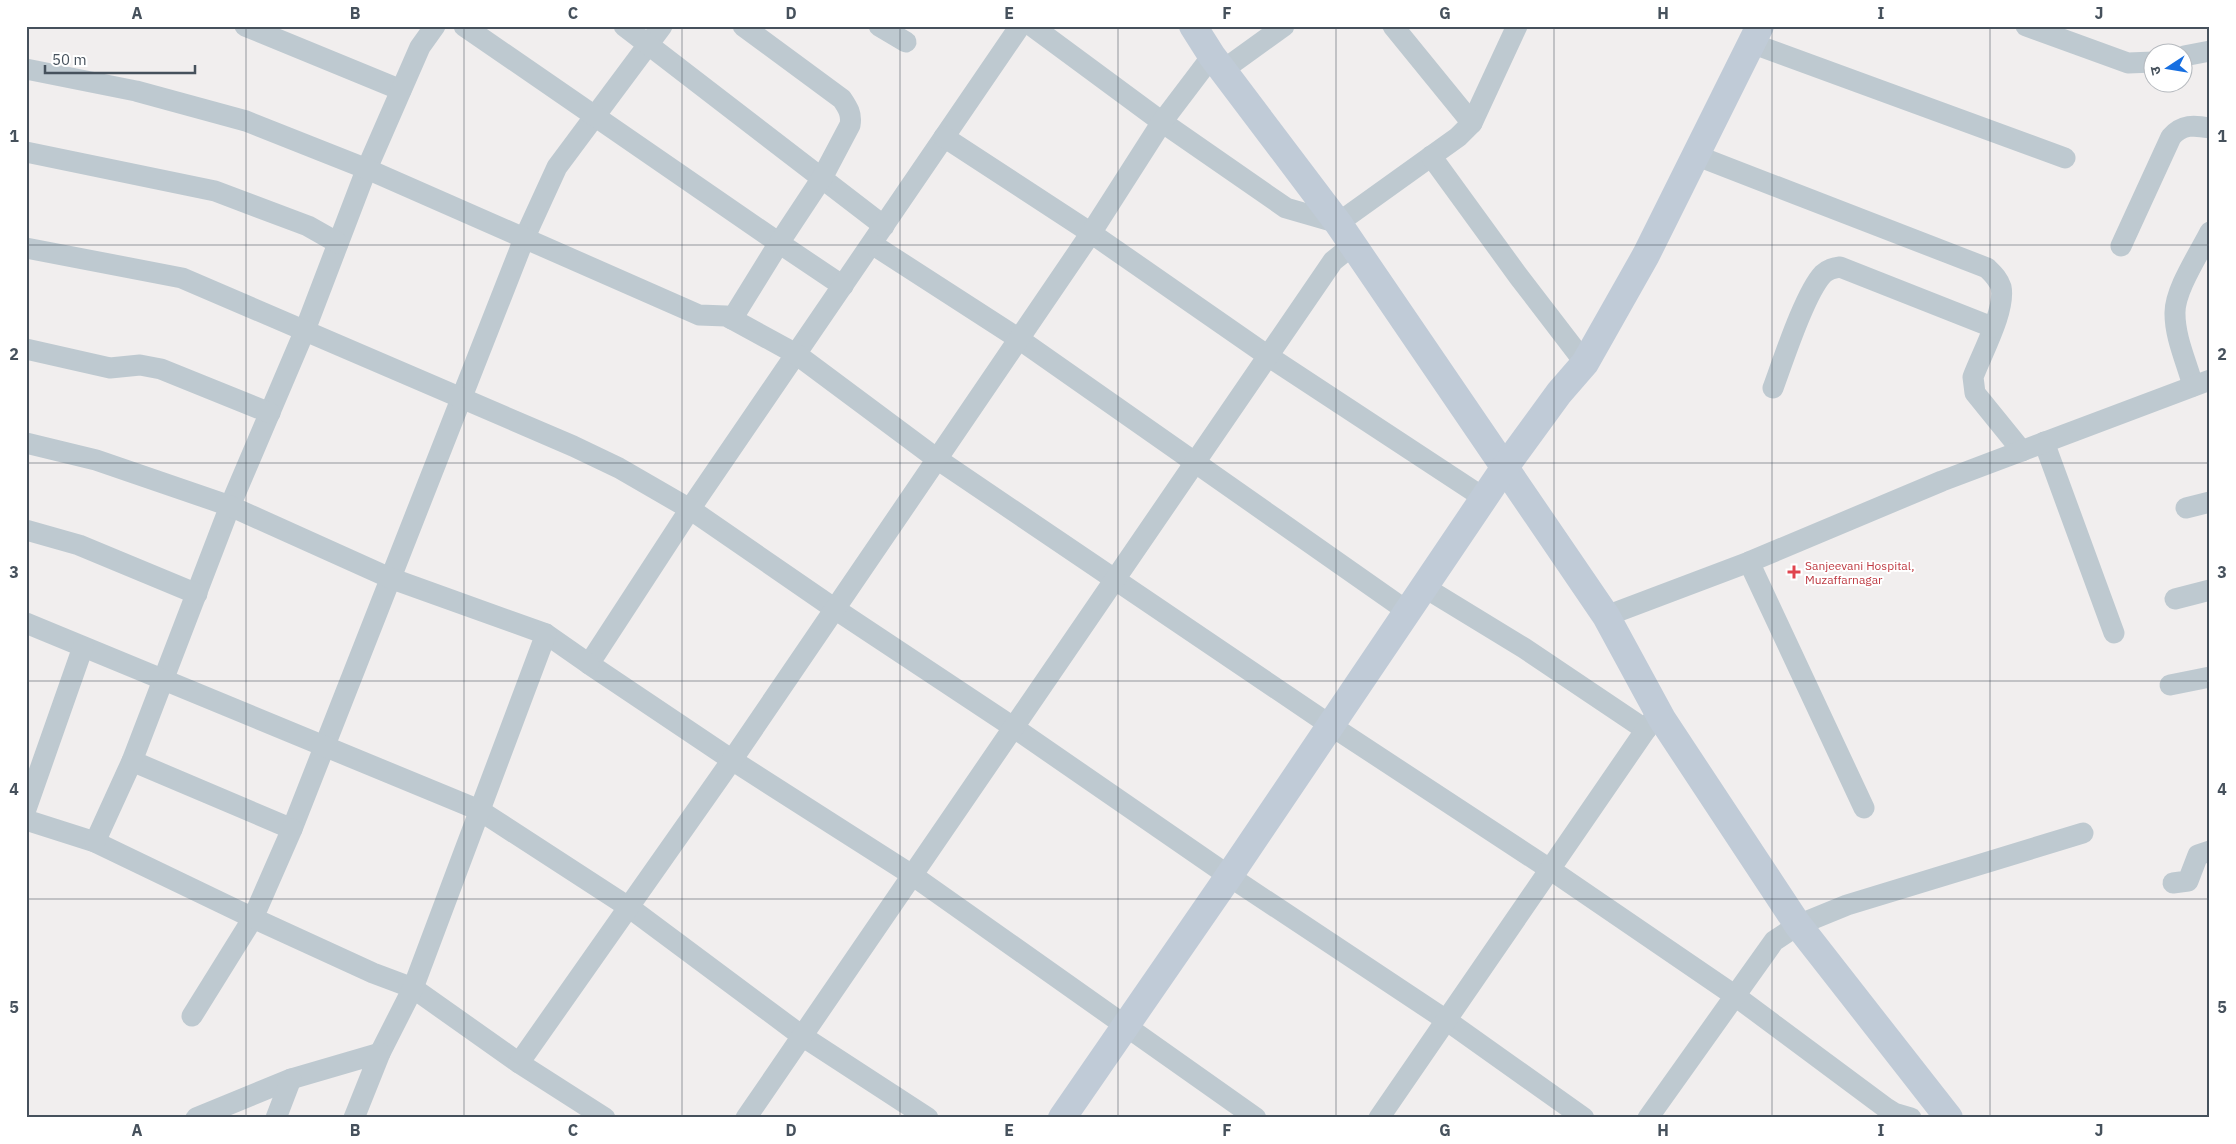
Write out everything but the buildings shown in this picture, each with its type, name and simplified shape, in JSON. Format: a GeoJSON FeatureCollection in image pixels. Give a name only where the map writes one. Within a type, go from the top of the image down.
{"type":"FeatureCollection","features":[{"type":"Feature","properties":{"kind":"street"},"geometry":{"type":"LineString","coordinates":[[245,26],[401,90]]}},
{"type":"Feature","properties":{"kind":"street"},"geometry":{"type":"LineString","coordinates":[[95,842],[132,761],[230,506],[305,330],[367,169],[420,47],[435,26]]}},
{"type":"Feature","properties":{"kind":"street"},"geometry":{"type":"LineString","coordinates":[[464,26],[843,286]]}},
{"type":"Feature","properties":{"kind":"street"},"geometry":{"type":"LineString","coordinates":[[624,26],[884,226]]}},
{"type":"Feature","properties":{"kind":"street"},"geometry":{"type":"LineString","coordinates":[[192,1016],[253,918],[292,829],[524,239],[558,167],[662,26]]}},
{"type":"Feature","properties":{"kind":"street"},"geometry":{"type":"LineString","coordinates":[[732,319],[822,178],[850,125],[852,117],[842,99],[743,26]]}},
{"type":"Feature","properties":{"kind":"street"},"geometry":{"type":"LineString","coordinates":[[879,26],[906,42]]}},
{"type":"Feature","properties":{"kind":"street"},"geometry":{"type":"LineString","coordinates":[[589,664],[690,509],[1020,26]]}},
{"type":"Feature","properties":{"kind":"street"},"geometry":{"type":"LineString","coordinates":[[1032,26],[1162,122],[1286,208],[1338,223]]}},
{"type":"Feature","properties":{"kind":"street"},"geometry":{"type":"LineString","coordinates":[[1193,26],[1217,63],[1338,223],[1606,616],[1652,721],[1798,925],[1948,1117]]}},
{"type":"Feature","properties":{"kind":"street"},"geometry":{"type":"LineString","coordinates":[[519,1063],[630,908],[732,760],[1091,233],[1162,122],[1217,63],[1284,26]]}},
{"type":"Feature","properties":{"kind":"street"},"geometry":{"type":"LineString","coordinates":[[1393,26],[1472,123]]}},
{"type":"Feature","properties":{"kind":"street"},"geometry":{"type":"LineString","coordinates":[[1338,223],[1458,137],[1472,123],[1517,26]]}},
{"type":"Feature","properties":{"kind":"street"},"geometry":{"type":"LineString","coordinates":[[2026,26],[2128,63],[2144,62]]}},
{"type":"Feature","properties":{"kind":"street"},"geometry":{"type":"LineString","coordinates":[[1062,1118],[1229,876],[1505,466],[1559,393],[1585,363],[1646,255],[1756,34],[2065,158]]}},
{"type":"Feature","properties":{"kind":"street"},"geometry":{"type":"LineString","coordinates":[[2194,54],[2210,52]]}},
{"type":"Feature","properties":{"kind":"street"},"geometry":{"type":"LineString","coordinates":[[26,69],[136,91],[246,121],[367,169],[699,315],[718,315],[732,319],[796,354],[937,459],[1330,725],[1551,870],[1734,995],[1886,1108],[1894,1113],[1911,1118]]}},
{"type":"Feature","properties":{"kind":"street"},"geometry":{"type":"LineString","coordinates":[[2120,246],[2172,137],[2177,131],[2187,126],[2210,128]]}},
{"type":"Feature","properties":{"kind":"street"},"geometry":{"type":"LineString","coordinates":[[944,137],[1091,233],[1268,356],[1484,498]]}},
{"type":"Feature","properties":{"kind":"street"},"geometry":{"type":"LineString","coordinates":[[26,152],[215,191],[308,226],[338,242]]}},
{"type":"Feature","properties":{"kind":"street"},"geometry":{"type":"LineString","coordinates":[[1696,155],[1987,268],[1997,278],[2002,292],[2000,306],[1972,377],[1973,387],[1975,393],[2022,451]]}},
{"type":"Feature","properties":{"kind":"street"},"geometry":{"type":"LineString","coordinates":[[1431,156],[1519,277],[1585,363]]}},
{"type":"Feature","properties":{"kind":"street"},"geometry":{"type":"LineString","coordinates":[[1606,616],[1749,562],[1942,481],[2202,383],[2176,328],[2175,313],[2180,292],[2210,232]]}},
{"type":"Feature","properties":{"kind":"street"},"geometry":{"type":"LineString","coordinates":[[872,244],[1019,339],[1407,610]]}},
{"type":"Feature","properties":{"kind":"street"},"geometry":{"type":"LineString","coordinates":[[746,1118],[1333,261],[1353,245]]}},
{"type":"Feature","properties":{"kind":"street"},"geometry":{"type":"LineString","coordinates":[[26,248],[182,278],[573,446],[619,468],[690,509],[835,609],[1013,727],[1229,876],[1446,1020],[1584,1118]]}},
{"type":"Feature","properties":{"kind":"street"},"geometry":{"type":"LineString","coordinates":[[1773,388],[1807,302],[1819,279],[1831,268],[1840,267],[1992,327]]}},
{"type":"Feature","properties":{"kind":"street"},"geometry":{"type":"LineString","coordinates":[[26,349],[110,368],[140,365],[161,369],[270,413]]}},
{"type":"Feature","properties":{"kind":"street"},"geometry":{"type":"LineString","coordinates":[[2044,442],[2114,633]]}},
{"type":"Feature","properties":{"kind":"street"},"geometry":{"type":"LineString","coordinates":[[26,443],[96,460],[230,506],[390,578],[546,634],[732,760],[912,875],[1126,1024],[1256,1118]]}},
{"type":"Feature","properties":{"kind":"street"},"geometry":{"type":"LineString","coordinates":[[2186,508],[2210,502]]}},
{"type":"Feature","properties":{"kind":"street"},"geometry":{"type":"LineString","coordinates":[[26,530],[79,546],[196,594]]}},
{"type":"Feature","properties":{"kind":"street"},"geometry":{"type":"LineString","coordinates":[[1749,562],[1864,808]]}},
{"type":"Feature","properties":{"kind":"street"},"geometry":{"type":"LineString","coordinates":[[1424,587],[1524,648],[1652,721]]}},
{"type":"Feature","properties":{"kind":"street"},"geometry":{"type":"LineString","coordinates":[[2175,599],[2210,590]]}},
{"type":"Feature","properties":{"kind":"street"},"geometry":{"type":"LineString","coordinates":[[26,623],[479,810],[630,908],[802,1036],[928,1118]]}},
{"type":"Feature","properties":{"kind":"street"},"geometry":{"type":"LineString","coordinates":[[354,1118],[380,1053],[413,988],[546,634]]}},
{"type":"Feature","properties":{"kind":"street"},"geometry":{"type":"LineString","coordinates":[[83,647],[27,820],[95,842],[253,918],[373,973],[413,988],[519,1063],[605,1118]]}},
{"type":"Feature","properties":{"kind":"street"},"geometry":{"type":"LineString","coordinates":[[2170,685],[2210,677]]}},
{"type":"Feature","properties":{"kind":"street"},"geometry":{"type":"LineString","coordinates":[[1379,1118],[1652,721]]}},
{"type":"Feature","properties":{"kind":"street"},"geometry":{"type":"LineString","coordinates":[[132,761],[292,829]]}},
{"type":"Feature","properties":{"kind":"street"},"geometry":{"type":"LineString","coordinates":[[1648,1118],[1774,941],[1798,925],[1847,904],[2083,833]]}},
{"type":"Feature","properties":{"kind":"street"},"geometry":{"type":"LineString","coordinates":[[2173,883],[2188,881],[2198,855],[2210,851]]}},
{"type":"Feature","properties":{"kind":"street"},"geometry":{"type":"LineString","coordinates":[[196,1118],[292,1079],[380,1053]]}},
{"type":"Feature","properties":{"kind":"street"},"geometry":{"type":"LineString","coordinates":[[276,1118],[292,1079]]}},
{"type":"Feature","properties":{"kind":"place","name":"Sanjeevani Hospital, Muzaffarnagar"},"geometry":{"type":"Point","coordinates":[1794,572]}}]}
